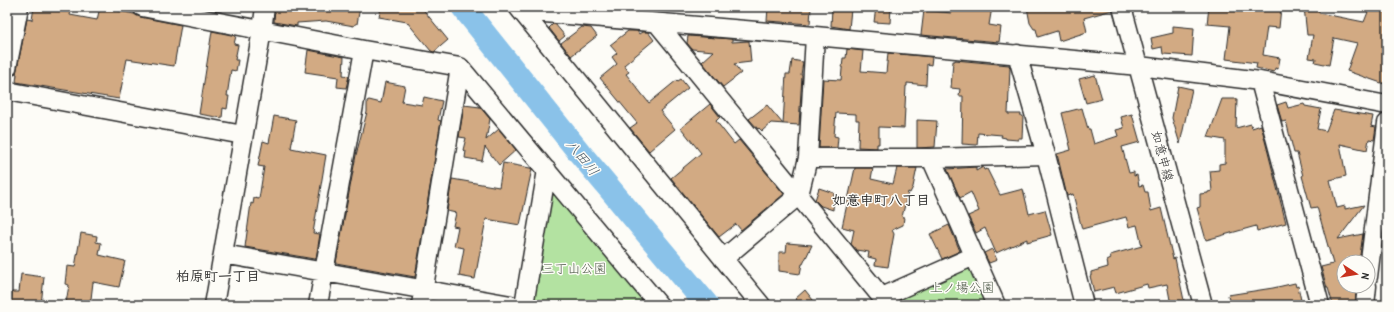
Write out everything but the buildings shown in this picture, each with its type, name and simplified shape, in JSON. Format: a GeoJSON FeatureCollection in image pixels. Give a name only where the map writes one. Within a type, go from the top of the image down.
{"type":"FeatureCollection","features":[{"type":"Feature","properties":{"kind":"street"},"geometry":{"type":"LineString","coordinates":[[7,68],[19,7]]}},
{"type":"Feature","properties":{"kind":"street"},"geometry":{"type":"LineString","coordinates":[[142,7],[460,67],[547,170],[652,303]]}},
{"type":"Feature","properties":{"kind":"street"},"geometry":{"type":"LineString","coordinates":[[214,305],[265,7]]}},
{"type":"Feature","properties":{"kind":"street","name":"如意申線"},"geometry":{"type":"LineString","coordinates":[[1122,7],[1203,305]]}},
{"type":"Feature","properties":{"kind":"street"},"geometry":{"type":"LineString","coordinates":[[519,9],[657,23],[1139,66],[1260,81],[1387,105]]}},
{"type":"Feature","properties":{"kind":"street"},"geometry":{"type":"LineString","coordinates":[[519,9],[761,305]]}},
{"type":"Feature","properties":{"kind":"street"},"geometry":{"type":"LineString","coordinates":[[657,23],[885,301],[974,256]]}},
{"type":"Feature","properties":{"kind":"street"},"geometry":{"type":"LineString","coordinates":[[723,258],[799,195],[808,158],[815,36]]}},
{"type":"Feature","properties":{"kind":"street"},"geometry":{"type":"LineString","coordinates":[[318,305],[364,50]]}},
{"type":"Feature","properties":{"kind":"street"},"geometry":{"type":"LineString","coordinates":[[1017,54],[1046,155],[1084,305]]}},
{"type":"Feature","properties":{"kind":"street"},"geometry":{"type":"LineString","coordinates":[[422,297],[460,67]]}},
{"type":"Feature","properties":{"kind":"street"},"geometry":{"type":"LineString","coordinates":[[1260,81],[1320,305]]}},
{"type":"Feature","properties":{"kind":"street"},"geometry":{"type":"LineString","coordinates":[[7,91],[244,134]]}},
{"type":"Feature","properties":{"kind":"street"},"geometry":{"type":"LineString","coordinates":[[1371,254],[1387,123]]}},
{"type":"Feature","properties":{"kind":"street"},"geometry":{"type":"LineString","coordinates":[[808,158],[931,158],[1046,155]]}},
{"type":"Feature","properties":{"kind":"street"},"geometry":{"type":"LineString","coordinates":[[931,158],[996,305]]}},
{"type":"Feature","properties":{"kind":"street"},"geometry":{"type":"LineString","coordinates":[[524,305],[547,170]]}},
{"type":"Feature","properties":{"kind":"street"},"geometry":{"type":"LineString","coordinates":[[223,254],[324,272],[422,297],[511,305]]}},
{"type":"Feature","properties":{"kind":"street"},"geometry":{"type":"LineString","coordinates":[[1365,305],[1366,294]]}},
{"type":"Feature","properties":{"kind":"green space","name":"三丁山公園"},"geometry":{"type":"Polygon","coordinates":[[[559,190],[643,299],[635,305],[553,305],[535,302],[531,297],[549,193],[559,190]]]}},
{"type":"Feature","properties":{"kind":"green space","name":"上ノ場公園"},"geometry":{"type":"Polygon","coordinates":[[[973,266],[991,305],[895,304],[896,298],[973,266]]]}},
{"type":"Feature","properties":{"kind":"waterway","name":"八田川"},"geometry":{"type":"LineString","coordinates":[[463,7],[579,152],[707,305]]}},
{"type":"Feature","properties":{"kind":"district","name":"如意申町八丁目"},"geometry":{"type":"Point","coordinates":[881,199]}},
{"type":"Feature","properties":{"kind":"district","name":"柏原町一丁目"},"geometry":{"type":"Point","coordinates":[218,275]}}]}
